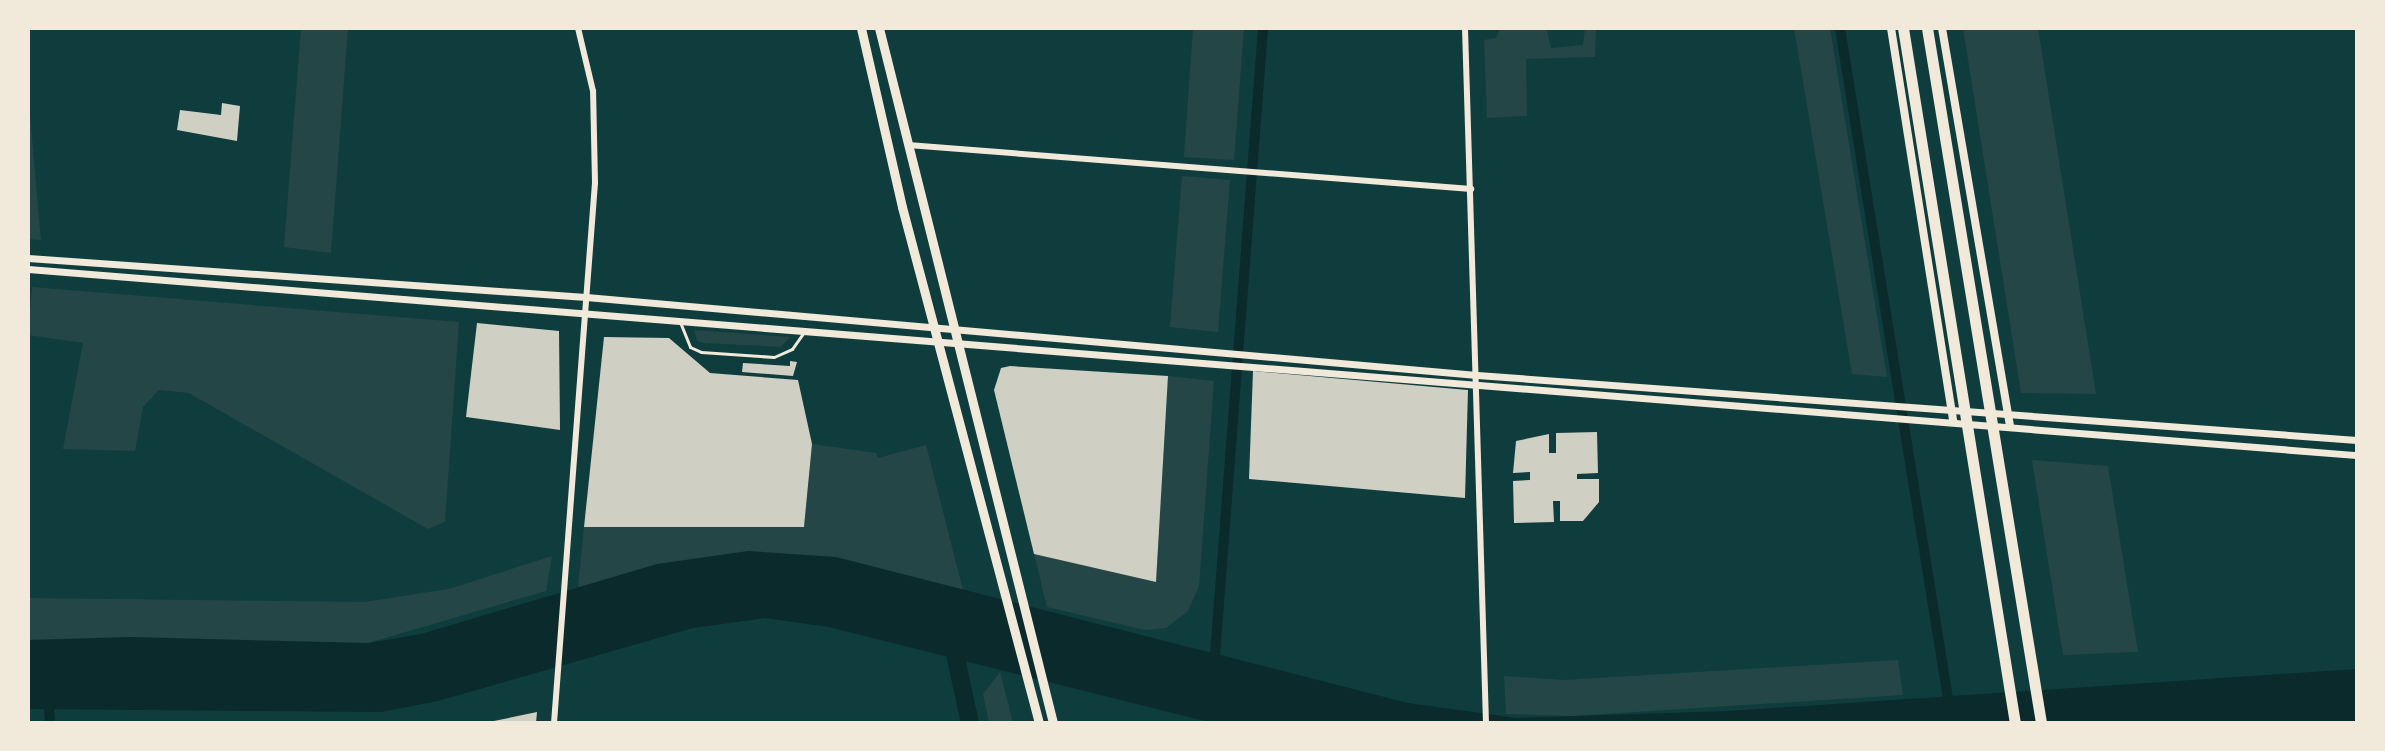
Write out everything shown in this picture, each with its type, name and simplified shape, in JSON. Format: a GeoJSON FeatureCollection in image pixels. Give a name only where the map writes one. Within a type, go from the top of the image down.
{"type":"FeatureCollection","features":[{"type":"Feature","properties":{"kind":"highway"},"geometry":{"type":"LineString","coordinates":[[1927,28],[2041,723]]}},
{"type":"Feature","properties":{"kind":"highway"},"geometry":{"type":"LineString","coordinates":[[1903,30],[2015,723]]}},
{"type":"Feature","properties":{"kind":"main road"},"geometry":{"type":"LineString","coordinates":[[861,28],[933,326],[1039,723]]}},
{"type":"Feature","properties":{"kind":"main road"},"geometry":{"type":"LineString","coordinates":[[879,28],[954,341],[1053,723]]}},
{"type":"Feature","properties":{"kind":"main road"},"geometry":{"type":"LineString","coordinates":[[1891,28],[1953,420]]}},
{"type":"Feature","properties":{"kind":"main road"},"geometry":{"type":"LineString","coordinates":[[1942,28],[2010,426]]}},
{"type":"Feature","properties":{"kind":"street"},"geometry":{"type":"LineString","coordinates":[[554,723],[596,133],[578,28]]}},
{"type":"Feature","properties":{"kind":"street"},"geometry":{"type":"LineString","coordinates":[[1465,28],[1486,723]]}},
{"type":"Feature","properties":{"kind":"street"},"geometry":{"type":"LineString","coordinates":[[907,145],[1471,189]]}},
{"type":"Feature","properties":{"kind":"street"},"geometry":{"type":"LineString","coordinates":[[28,258],[586,297],[1477,375],[2357,440]]}},
{"type":"Feature","properties":{"kind":"street"},"geometry":{"type":"LineString","coordinates":[[28,269],[679,318],[2357,455]]}},
{"type":"Feature","properties":{"kind":"lane"},"geometry":{"type":"LineString","coordinates":[[679,318],[690,347],[701,352],[783,355],[806,329]]}},
{"type":"Feature","properties":{"kind":"shaded area"},"geometry":{"type":"Polygon","coordinates":[[[301,28],[348,28],[331,253],[284,247],[301,28]]]}},
{"type":"Feature","properties":{"kind":"shaded area"},"geometry":{"type":"Polygon","coordinates":[[[1193,28],[1244,28],[1234,160],[1184,157],[1193,28]]]}},
{"type":"Feature","properties":{"kind":"shaded area"},"geometry":{"type":"Polygon","coordinates":[[[1500,28],[1547,30],[1551,48],[1583,45],[1585,28],[1596,28],[1595,57],[1526,59],[1527,116],[1487,118],[1484,40],[1496,38],[1500,28]]]}},
{"type":"Feature","properties":{"kind":"shaded area"},"geometry":{"type":"Polygon","coordinates":[[[1794,28],[1830,28],[1887,377],[1852,374],[1794,28]]]}},
{"type":"Feature","properties":{"kind":"shaded area"},"geometry":{"type":"Polygon","coordinates":[[[1963,28],[2038,28],[2096,394],[2021,393],[1963,28]]]}},
{"type":"Feature","properties":{"kind":"shaded area"},"geometry":{"type":"Polygon","coordinates":[[[28,90],[40,230],[41,240],[28,239],[28,90]]]}},
{"type":"Feature","properties":{"kind":"shaded area"},"geometry":{"type":"Polygon","coordinates":[[[1182,176],[1230,180],[1218,332],[1170,327],[1182,176]]]}},
{"type":"Feature","properties":{"kind":"shaded area"},"geometry":{"type":"Polygon","coordinates":[[[32,287],[459,322],[445,522],[428,529],[189,393],[159,390],[143,407],[135,451],[63,449],[83,343],[28,335],[32,287]]]}},
{"type":"Feature","properties":{"kind":"shaded area"},"geometry":{"type":"Polygon","coordinates":[[[694,330],[790,337],[781,347],[704,343],[697,341],[694,330]]]}},
{"type":"Feature","properties":{"kind":"shaded area"},"geometry":{"type":"Polygon","coordinates":[[[1168,376],[1214,381],[1199,586],[1188,611],[1166,628],[1145,630],[1047,607],[1034,554],[1156,582],[1168,376]]]}},
{"type":"Feature","properties":{"kind":"shaded area"},"geometry":{"type":"Polygon","coordinates":[[[812,444],[876,453],[878,458],[926,445],[963,590],[574,628],[584,527],[804,527],[812,444]]]}},
{"type":"Feature","properties":{"kind":"shaded area"},"geometry":{"type":"Polygon","coordinates":[[[2032,460],[2108,466],[2138,652],[2063,655],[2032,460]]]}},
{"type":"Feature","properties":{"kind":"shaded area"},"geometry":{"type":"Polygon","coordinates":[[[748,551],[836,557],[1408,703],[1517,718],[1728,711],[2357,669],[2357,723],[1213,723],[829,627],[765,618],[693,628],[438,701],[381,712],[28,709],[28,640],[130,637],[368,643],[421,634],[657,564],[748,551]]]}},
{"type":"Feature","properties":{"kind":"shaded area"},"geometry":{"type":"Polygon","coordinates":[[[552,556],[546,591],[368,643],[28,643],[28,598],[364,602],[449,589],[552,556]]]}},
{"type":"Feature","properties":{"kind":"shaded area"},"geometry":{"type":"Polygon","coordinates":[[[1898,660],[1903,695],[1572,716],[1506,714],[1504,676],[1564,680],[1898,660]]]}},
{"type":"Feature","properties":{"kind":"shaded area"},"geometry":{"type":"Polygon","coordinates":[[[1000,672],[1013,723],[989,723],[983,694],[1000,672]]]}},
{"type":"Feature","properties":{"kind":"building"},"geometry":{"type":"Polygon","coordinates":[[[222,103],[240,106],[237,141],[177,130],[180,110],[221,115],[222,103]]]}},
{"type":"Feature","properties":{"kind":"building"},"geometry":{"type":"Polygon","coordinates":[[[477,323],[559,331],[560,430],[466,417],[477,323]]]}},
{"type":"Feature","properties":{"kind":"building"},"geometry":{"type":"Polygon","coordinates":[[[604,337],[669,338],[710,373],[798,380],[812,444],[804,527],[584,527],[604,337]]]}},
{"type":"Feature","properties":{"kind":"building"},"geometry":{"type":"Polygon","coordinates":[[[790,361],[797,362],[793,376],[742,372],[743,363],[790,366],[790,361]]]}},
{"type":"Feature","properties":{"kind":"building"},"geometry":{"type":"Polygon","coordinates":[[[1010,366],[1168,376],[1156,582],[1034,554],[994,390],[1001,368],[1010,366]]]}},
{"type":"Feature","properties":{"kind":"building"},"geometry":{"type":"Polygon","coordinates":[[[1253,371],[1468,390],[1465,498],[1249,479],[1253,371]]]}},
{"type":"Feature","properties":{"kind":"building"},"geometry":{"type":"Polygon","coordinates":[[[1597,432],[1598,473],[1577,474],[1577,479],[1599,479],[1599,502],[1583,521],[1560,521],[1560,501],[1553,501],[1554,522],[1514,523],[1513,481],[1530,480],[1530,472],[1513,473],[1516,441],[1549,434],[1549,453],[1556,453],[1556,433],[1597,432]]]}},
{"type":"Feature","properties":{"kind":"building"},"geometry":{"type":"Polygon","coordinates":[[[537,712],[536,723],[489,723],[489,722],[537,712]]]}},
{"type":"Feature","properties":{"kind":"waterway"},"geometry":{"type":"LineString","coordinates":[[1214,668],[1263,28]]}},
{"type":"Feature","properties":{"kind":"waterway"},"geometry":{"type":"LineString","coordinates":[[1840,28],[1952,723]]}},
{"type":"Feature","properties":{"kind":"waterway"},"geometry":{"type":"LineString","coordinates":[[951,636],[970,723]]}},
{"type":"Feature","properties":{"kind":"waterway"},"geometry":{"type":"LineString","coordinates":[[48,695],[50,723]]}}]}
